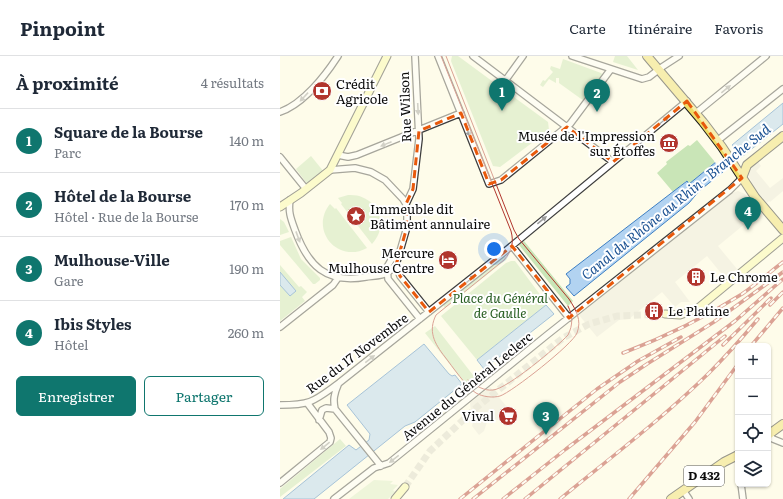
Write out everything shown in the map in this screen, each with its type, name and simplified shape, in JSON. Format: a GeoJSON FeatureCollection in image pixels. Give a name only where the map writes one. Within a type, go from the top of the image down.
{"type":"FeatureCollection","features":[{"type":"Feature","properties":{"kind":"main road"},"geometry":{"type":"LineString","coordinates":[[647,56],[687,101],[720,144],[742,178],[783,230]]}},
{"type":"Feature","properties":{"kind":"main road"},"geometry":{"type":"LineString","coordinates":[[742,178],[747,165],[783,136]]}},
{"type":"Feature","properties":{"kind":"main road"},"geometry":{"type":"LineString","coordinates":[[771,433],[783,424]]}},
{"type":"Feature","properties":{"kind":"main road","name":"D 432"},"geometry":{"type":"LineString","coordinates":[[671,499],[735,458]]}},
{"type":"Feature","properties":{"kind":"street"},"geometry":{"type":"LineString","coordinates":[[280,112],[299,102],[328,71],[338,56]]}},
{"type":"Feature","properties":{"kind":"street"},"geometry":{"type":"LineString","coordinates":[[280,207],[330,170],[386,56]]}},
{"type":"Feature","properties":{"kind":"street","name":"Rue Wilson"},"geometry":{"type":"LineString","coordinates":[[406,204],[412,189],[419,131],[415,56]]}},
{"type":"Feature","properties":{"kind":"street"},"geometry":{"type":"LineString","coordinates":[[473,56],[613,162]]}},
{"type":"Feature","properties":{"kind":"street"},"geometry":{"type":"LineString","coordinates":[[505,81],[523,56]]}},
{"type":"Feature","properties":{"kind":"street"},"geometry":{"type":"LineString","coordinates":[[572,56],[642,79],[649,77],[679,56]]}},
{"type":"Feature","properties":{"kind":"street"},"geometry":{"type":"LineString","coordinates":[[696,113],[766,56]]}},
{"type":"Feature","properties":{"kind":"street"},"geometry":{"type":"LineString","coordinates":[[439,57],[489,184],[500,180],[567,127],[611,69]]}},
{"type":"Feature","properties":{"kind":"street"},"geometry":{"type":"LineString","coordinates":[[720,144],[783,89]]}},
{"type":"Feature","properties":{"kind":"street"},"geometry":{"type":"LineString","coordinates":[[400,250],[387,267],[388,279],[420,319],[512,246],[687,101]]}},
{"type":"Feature","properties":{"kind":"street"},"geometry":{"type":"LineString","coordinates":[[338,154],[348,157],[357,155],[461,113]]}},
{"type":"Feature","properties":{"kind":"street"},"geometry":{"type":"LineString","coordinates":[[280,157],[306,189]]}},
{"type":"Feature","properties":{"kind":"street"},"geometry":{"type":"LineString","coordinates":[[290,200],[289,214],[303,250],[316,267],[338,278],[354,279],[387,273],[396,265],[407,227],[408,216],[406,204],[391,185],[371,172],[355,168],[330,170]]}},
{"type":"Feature","properties":{"kind":"street","name":"Avenue du Général Leclerc"},"geometry":{"type":"LineString","coordinates":[[334,499],[369,471],[389,463],[730,190],[742,178]]}},
{"type":"Feature","properties":{"kind":"street"},"geometry":{"type":"LineString","coordinates":[[665,314],[680,315],[697,309],[783,238]]}},
{"type":"Feature","properties":{"kind":"street"},"geometry":{"type":"LineString","coordinates":[[512,246],[569,318]]}},
{"type":"Feature","properties":{"kind":"street"},"geometry":{"type":"LineString","coordinates":[[396,265],[400,276],[429,312]]}},
{"type":"Feature","properties":{"kind":"street"},"geometry":{"type":"LineString","coordinates":[[280,327],[333,285],[338,278]]}},
{"type":"Feature","properties":{"kind":"street","name":"Rue du 17 Novembre"},"geometry":{"type":"LineString","coordinates":[[308,404],[339,383],[420,319]]}},
{"type":"Feature","properties":{"kind":"street"},"geometry":{"type":"LineString","coordinates":[[339,383],[334,392],[333,401],[336,409],[381,466]]}},
{"type":"Feature","properties":{"kind":"street"},"geometry":{"type":"LineString","coordinates":[[280,405],[308,404],[329,432],[331,438],[330,442],[280,483]]}},
{"type":"Feature","properties":{"kind":"street"},"geometry":{"type":"LineString","coordinates":[[320,420],[322,410],[326,408],[336,409]]}},
{"type":"Feature","properties":{"kind":"street"},"geometry":{"type":"LineString","coordinates":[[771,437],[783,443]]}},
{"type":"Feature","properties":{"kind":"street"},"geometry":{"type":"LineString","coordinates":[[395,499],[405,487]]}},
{"type":"Feature","properties":{"kind":"street"},"geometry":{"type":"LineString","coordinates":[[741,487],[743,499]]}},
{"type":"Feature","properties":{"kind":"street"},"geometry":{"type":"LineString","coordinates":[[683,490],[689,499]]}},
{"type":"Feature","properties":{"kind":"highlighted area"},"geometry":{"type":"Polygon","coordinates":[[[687,101],[742,178],[569,318],[512,246],[429,312],[400,276],[396,265],[407,227],[406,204],[413,189],[419,131],[461,113],[489,184],[501,180],[567,127],[613,162],[687,101]]]}},
{"type":"Feature","properties":{"kind":"green space"},"geometry":{"type":"Polygon","coordinates":[[[452,56],[458,56],[548,122],[549,130],[500,167],[493,166],[451,61],[452,56]]]}},
{"type":"Feature","properties":{"kind":"green space"},"geometry":{"type":"Polygon","coordinates":[[[615,56],[627,56],[638,70],[613,62],[615,56]]]}},
{"type":"Feature","properties":{"kind":"green space"},"geometry":{"type":"Polygon","coordinates":[[[563,59],[603,75],[584,101],[559,83],[559,78],[556,78],[556,83],[549,79],[543,87],[540,85],[543,80],[545,81],[553,72],[550,69],[551,66],[560,69],[563,59]]]}},
{"type":"Feature","properties":{"kind":"green space"},"geometry":{"type":"Polygon","coordinates":[[[697,140],[715,162],[689,184],[686,181],[673,192],[657,173],[667,164],[666,162],[697,140]]]}},
{"type":"Feature","properties":{"kind":"green space"},"geometry":{"type":"Polygon","coordinates":[[[311,156],[324,172],[308,185],[296,169],[311,156]]]}},
{"type":"Feature","properties":{"kind":"green space"},"geometry":{"type":"Polygon","coordinates":[[[348,195],[366,199],[373,204],[378,211],[380,228],[378,236],[372,244],[338,198],[348,195]]]}},
{"type":"Feature","properties":{"kind":"green space"},"geometry":{"type":"Polygon","coordinates":[[[330,204],[335,209],[336,208],[367,248],[356,252],[346,252],[337,248],[330,242],[325,234],[323,224],[324,214],[330,204]]]}},
{"type":"Feature","properties":{"kind":"green space"},"geometry":{"type":"Polygon","coordinates":[[[280,219],[284,222],[289,232],[280,235],[280,219]]]}},
{"type":"Feature","properties":{"kind":"green space"},"geometry":{"type":"Polygon","coordinates":[[[291,237],[301,259],[320,278],[320,280],[315,284],[313,284],[280,245],[280,241],[291,237]]]}},
{"type":"Feature","properties":{"kind":"green space"},"geometry":{"type":"Polygon","coordinates":[[[524,241],[573,301],[568,306],[519,245],[524,241]]]}},
{"type":"Feature","properties":{"kind":"green space"},"geometry":{"type":"Polygon","coordinates":[[[504,256],[507,259],[445,308],[443,305],[504,256]]]}},
{"type":"Feature","properties":{"kind":"green space","name":"Place du Général de Gaulle"},"geometry":{"type":"Polygon","coordinates":[[[515,261],[547,304],[477,360],[441,316],[506,263],[515,261]]]}},
{"type":"Feature","properties":{"kind":"green space"},"geometry":{"type":"Polygon","coordinates":[[[280,265],[299,287],[301,286],[307,292],[302,297],[305,301],[280,321],[280,265]]]}},
{"type":"Feature","properties":{"kind":"green space"},"geometry":{"type":"Polygon","coordinates":[[[435,326],[476,379],[467,386],[425,333],[435,326]]]}},
{"type":"Feature","properties":{"kind":"green space"},"geometry":{"type":"Polygon","coordinates":[[[340,439],[346,446],[280,497],[280,489],[340,439]]]}},
{"type":"Feature","properties":{"kind":"green space"},"geometry":{"type":"Polygon","coordinates":[[[374,480],[393,481],[390,484],[398,485],[393,490],[395,492],[388,499],[349,499],[374,480]]]}},
{"type":"Feature","properties":{"kind":"shaded area"},"geometry":{"type":"Polygon","coordinates":[[[758,162],[761,166],[756,171],[770,188],[783,178],[783,191],[767,203],[753,186],[749,176],[750,169],[758,162]]]}},
{"type":"Feature","properties":{"kind":"shaded area"},"geometry":{"type":"Polygon","coordinates":[[[738,191],[745,194],[758,210],[756,212],[757,214],[718,246],[737,269],[725,278],[707,256],[675,282],[690,302],[681,302],[675,307],[662,292],[629,319],[619,320],[597,337],[579,315],[732,193],[738,191]]]}},
{"type":"Feature","properties":{"kind":"shaded area"},"geometry":{"type":"Polygon","coordinates":[[[490,387],[508,408],[500,414],[502,417],[498,420],[490,420],[487,422],[484,431],[479,435],[472,426],[474,419],[471,412],[470,403],[490,387]]]}},
{"type":"Feature","properties":{"kind":"water","name":"Canal du Rhône au Rhin - Branche Sud"},"geometry":{"type":"Polygon","coordinates":[[[783,103],[783,124],[699,191],[689,203],[574,296],[566,287],[570,284],[570,279],[566,274],[687,181],[689,184],[733,148],[732,145],[783,103]]]}},
{"type":"Feature","properties":{"kind":"water"},"geometry":{"type":"Polygon","coordinates":[[[280,272],[296,291],[290,296],[280,285],[280,272]]]}},
{"type":"Feature","properties":{"kind":"water"},"geometry":{"type":"Polygon","coordinates":[[[546,305],[554,314],[484,369],[477,360],[546,305]]]}},
{"type":"Feature","properties":{"kind":"water"},"geometry":{"type":"Polygon","coordinates":[[[424,344],[449,374],[452,376],[455,375],[462,384],[415,422],[405,426],[314,499],[283,499],[349,445],[356,450],[369,440],[370,434],[347,405],[424,344]]]}},
{"type":"Feature","properties":{"kind":"pier"},"geometry":{"type":"Polygon","coordinates":[[[730,143],[742,159],[724,173],[714,161],[731,147],[730,143]]]}},
{"type":"Feature","properties":{"kind":"tunnel"},"geometry":{"type":"LineString","coordinates":[[405,487],[430,451],[477,407],[563,338],[589,324],[617,316],[665,314]]}},
{"type":"Feature","properties":{"kind":"tram line"},"geometry":{"type":"LineString","coordinates":[[441,56],[511,231],[512,243],[511,250],[504,260],[436,315],[432,326],[432,332],[435,342],[441,352],[468,387],[476,393],[488,397],[497,397],[507,393],[517,386],[565,347],[577,333],[579,319],[569,299],[519,239],[514,230],[446,56]]}},
{"type":"Feature","properties":{"kind":"tram line"},"geometry":{"type":"LineString","coordinates":[[468,380],[480,388],[493,390],[500,388],[520,375],[554,349],[568,335],[572,320],[568,306]]}},
{"type":"Feature","properties":{"kind":"railway"},"geometry":{"type":"LineString","coordinates":[[623,353],[669,334],[699,319],[742,294],[783,262]]}},
{"type":"Feature","properties":{"kind":"railway"},"geometry":{"type":"LineString","coordinates":[[473,499],[620,382],[714,322],[783,272]]}},
{"type":"Feature","properties":{"kind":"railway"},"geometry":{"type":"LineString","coordinates":[[503,499],[566,449],[735,321],[783,279]]}},
{"type":"Feature","properties":{"kind":"railway"},"geometry":{"type":"LineString","coordinates":[[770,305],[783,292]]}},
{"type":"Feature","properties":{"kind":"railway"},"geometry":{"type":"LineString","coordinates":[[723,345],[771,298]]}},
{"type":"Feature","properties":{"kind":"railway"},"geometry":{"type":"LineString","coordinates":[[754,343],[783,308]]}},
{"type":"Feature","properties":{"kind":"railway"},"geometry":{"type":"LineString","coordinates":[[560,499],[636,438],[691,390],[722,360],[758,319]]}},
{"type":"Feature","properties":{"kind":"railway"},"geometry":{"type":"LineString","coordinates":[[525,499],[725,336]]}},
{"type":"Feature","properties":{"kind":"railway"},"geometry":{"type":"LineString","coordinates":[[460,499],[597,389],[638,361],[681,337]]}},
{"type":"Feature","properties":{"kind":"railway"},"geometry":{"type":"LineString","coordinates":[[629,499],[695,422],[735,368]]}},
{"type":"Feature","properties":{"kind":"place","name":"Crédit Agricole"},"geometry":{"type":"Point","coordinates":[322,91]}},
{"type":"Feature","properties":{"kind":"place","name":"Square de la Bourse"},"geometry":{"type":"Point","coordinates":[502,111]}},
{"type":"Feature","properties":{"kind":"place","name":"Hôtel de la Bourse"},"geometry":{"type":"Point","coordinates":[597,112]}},
{"type":"Feature","properties":{"kind":"place","name":"Musée de l'Impression sur Étoffes"},"geometry":{"type":"Point","coordinates":[669,143]}},
{"type":"Feature","properties":{"kind":"place","name":"Immeuble dit Bâtiment annulaire"},"geometry":{"type":"Point","coordinates":[356,216]}},
{"type":"Feature","properties":{"kind":"place","name":"Ibis Styles"},"geometry":{"type":"Point","coordinates":[748,230]}},
{"type":"Feature","properties":{"kind":"place","name":"Mercure Mulhouse Centre"},"geometry":{"type":"Point","coordinates":[448,260]}},
{"type":"Feature","properties":{"kind":"place","name":"Le Chrome"},"geometry":{"type":"Point","coordinates":[696,277]}},
{"type":"Feature","properties":{"kind":"place","name":"Le Platine"},"geometry":{"type":"Point","coordinates":[654,311]}},
{"type":"Feature","properties":{"kind":"place","name":"Vival"},"geometry":{"type":"Point","coordinates":[508,416]}},
{"type":"Feature","properties":{"kind":"place","name":"Mulhouse-Ville"},"geometry":{"type":"Point","coordinates":[546,435]}}]}
